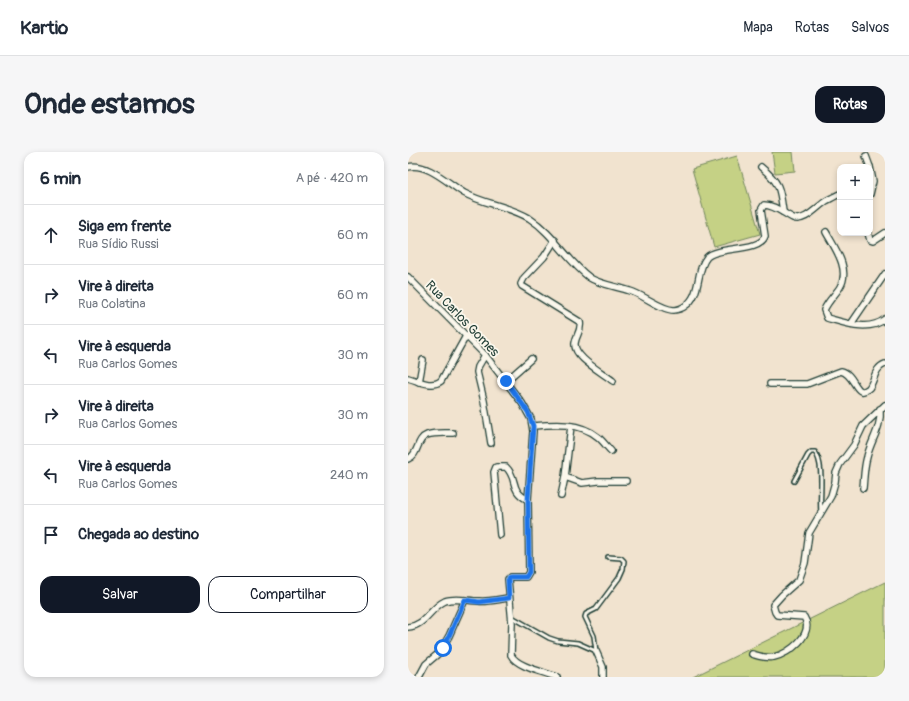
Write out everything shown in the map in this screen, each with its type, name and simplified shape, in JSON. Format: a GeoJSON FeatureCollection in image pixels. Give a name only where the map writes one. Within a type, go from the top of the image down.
{"type":"FeatureCollection","features":[{"type":"Feature","properties":{"kind":"street"},"geometry":{"type":"LineString","coordinates":[[866,156],[869,164]]}},
{"type":"Feature","properties":{"kind":"street"},"geometry":{"type":"LineString","coordinates":[[408,167],[417,166],[424,168],[470,196],[523,215],[541,227],[555,240],[582,272],[591,279],[631,291],[651,300],[661,307],[675,310],[684,307],[692,301],[702,267],[707,257],[712,254],[748,246],[764,240],[765,236],[761,210],[764,205],[783,212],[794,219],[800,219],[837,196]]}},
{"type":"Feature","properties":{"kind":"street"},"geometry":{"type":"LineString","coordinates":[[761,167],[774,178],[778,186],[781,194],[783,212]]}},
{"type":"Feature","properties":{"kind":"street"},"geometry":{"type":"LineString","coordinates":[[826,232],[842,261],[844,274],[841,286],[824,310],[825,314],[828,318],[864,326],[876,325],[885,319]]}},
{"type":"Feature","properties":{"kind":"street"},"geometry":{"type":"LineString","coordinates":[[869,236],[870,240],[873,241],[885,234]]}},
{"type":"Feature","properties":{"kind":"street"},"geometry":{"type":"LineString","coordinates":[[555,240],[544,257],[524,278],[521,284],[580,322],[580,329],[576,336],[575,344],[577,352],[613,381]]}},
{"type":"Feature","properties":{"kind":"street"},"geometry":{"type":"LineString","coordinates":[[852,324],[885,274]]}},
{"type":"Feature","properties":{"kind":"street","name":"Rua Carlos Gomes"},"geometry":{"type":"LineString","coordinates":[[408,277],[485,355],[528,412],[533,426],[528,500],[529,572],[526,577],[510,577],[508,579],[511,617],[511,655],[519,664],[557,677]]}},
{"type":"Feature","properties":{"kind":"street"},"geometry":{"type":"LineString","coordinates":[[408,378],[419,382],[437,384],[441,381],[466,336]]}},
{"type":"Feature","properties":{"kind":"street"},"geometry":{"type":"LineString","coordinates":[[485,355],[477,372],[484,401],[491,443]]}},
{"type":"Feature","properties":{"kind":"street"},"geometry":{"type":"LineString","coordinates":[[506,381],[531,359]]}},
{"type":"Feature","properties":{"kind":"street"},"geometry":{"type":"LineString","coordinates":[[419,382],[423,360]]}},
{"type":"Feature","properties":{"kind":"street"},"geometry":{"type":"LineString","coordinates":[[770,384],[807,384],[841,371],[847,373],[856,387],[862,391],[869,388],[881,365],[885,364]]}},
{"type":"Feature","properties":{"kind":"street"},"geometry":{"type":"LineString","coordinates":[[752,654],[773,657],[789,652],[798,645],[802,638],[806,624],[804,617],[777,615],[773,605],[799,580],[806,563],[812,526],[831,496],[836,473],[840,464],[854,444],[863,426],[885,405]]}},
{"type":"Feature","properties":{"kind":"street"},"geometry":{"type":"LineString","coordinates":[[863,488],[867,457],[878,428],[881,415],[880,409]]}},
{"type":"Feature","properties":{"kind":"street"},"geometry":{"type":"LineString","coordinates":[[533,426],[559,424],[571,426],[594,434],[600,438],[611,451]]}},
{"type":"Feature","properties":{"kind":"street"},"geometry":{"type":"LineString","coordinates":[[561,496],[565,477],[571,426]]}},
{"type":"Feature","properties":{"kind":"street"},"geometry":{"type":"LineString","coordinates":[[408,459],[411,458],[419,443],[425,436],[437,433],[453,433]]}},
{"type":"Feature","properties":{"kind":"street"},"geometry":{"type":"LineString","coordinates":[[500,534],[494,472],[496,467],[506,467],[511,472],[518,494],[528,500]]}},
{"type":"Feature","properties":{"kind":"street"},"geometry":{"type":"LineString","coordinates":[[565,477],[582,483],[598,481],[626,481]]}},
{"type":"Feature","properties":{"kind":"street"},"geometry":{"type":"LineString","coordinates":[[408,627],[413,627],[421,623],[436,607],[445,601],[465,600],[479,602],[509,598]]}},
{"type":"Feature","properties":{"kind":"street"},"geometry":{"type":"LineString","coordinates":[[419,677],[426,664],[439,653],[449,636],[465,600]]}},
{"type":"Feature","properties":{"kind":"street"},"geometry":{"type":"LineString","coordinates":[[596,651],[603,667],[603,677]]}},
{"type":"Feature","properties":{"kind":"lane"},"geometry":{"type":"LineString","coordinates":[[794,481],[808,455],[811,452],[815,452],[819,460],[821,514]]}},
{"type":"Feature","properties":{"kind":"lane"},"geometry":{"type":"LineString","coordinates":[[596,651],[594,636],[585,617],[586,614],[596,609],[619,578],[624,561],[621,558],[608,557]]}},
{"type":"Feature","properties":{"kind":"lane"},"geometry":{"type":"LineString","coordinates":[[511,617],[549,638],[558,641],[578,643],[596,651]]}},
{"type":"Feature","properties":{"kind":"green space"},"geometry":{"type":"Polygon","coordinates":[[[772,152],[793,152],[795,171],[775,173],[772,152]]]}},
{"type":"Feature","properties":{"kind":"green space"},"geometry":{"type":"Polygon","coordinates":[[[737,156],[760,234],[714,247],[692,169],[737,156]]]}},
{"type":"Feature","properties":{"kind":"green space"},"geometry":{"type":"Polygon","coordinates":[[[885,582],[885,677],[693,677],[885,582]]]}},
{"type":"Feature","properties":{"kind":"route"},"geometry":{"type":"LineString","coordinates":[[443,648],[465,600],[479,602],[509,598],[508,579],[512,576],[523,578],[528,576],[529,572],[528,500],[533,426],[528,412],[506,381]]}}]}
